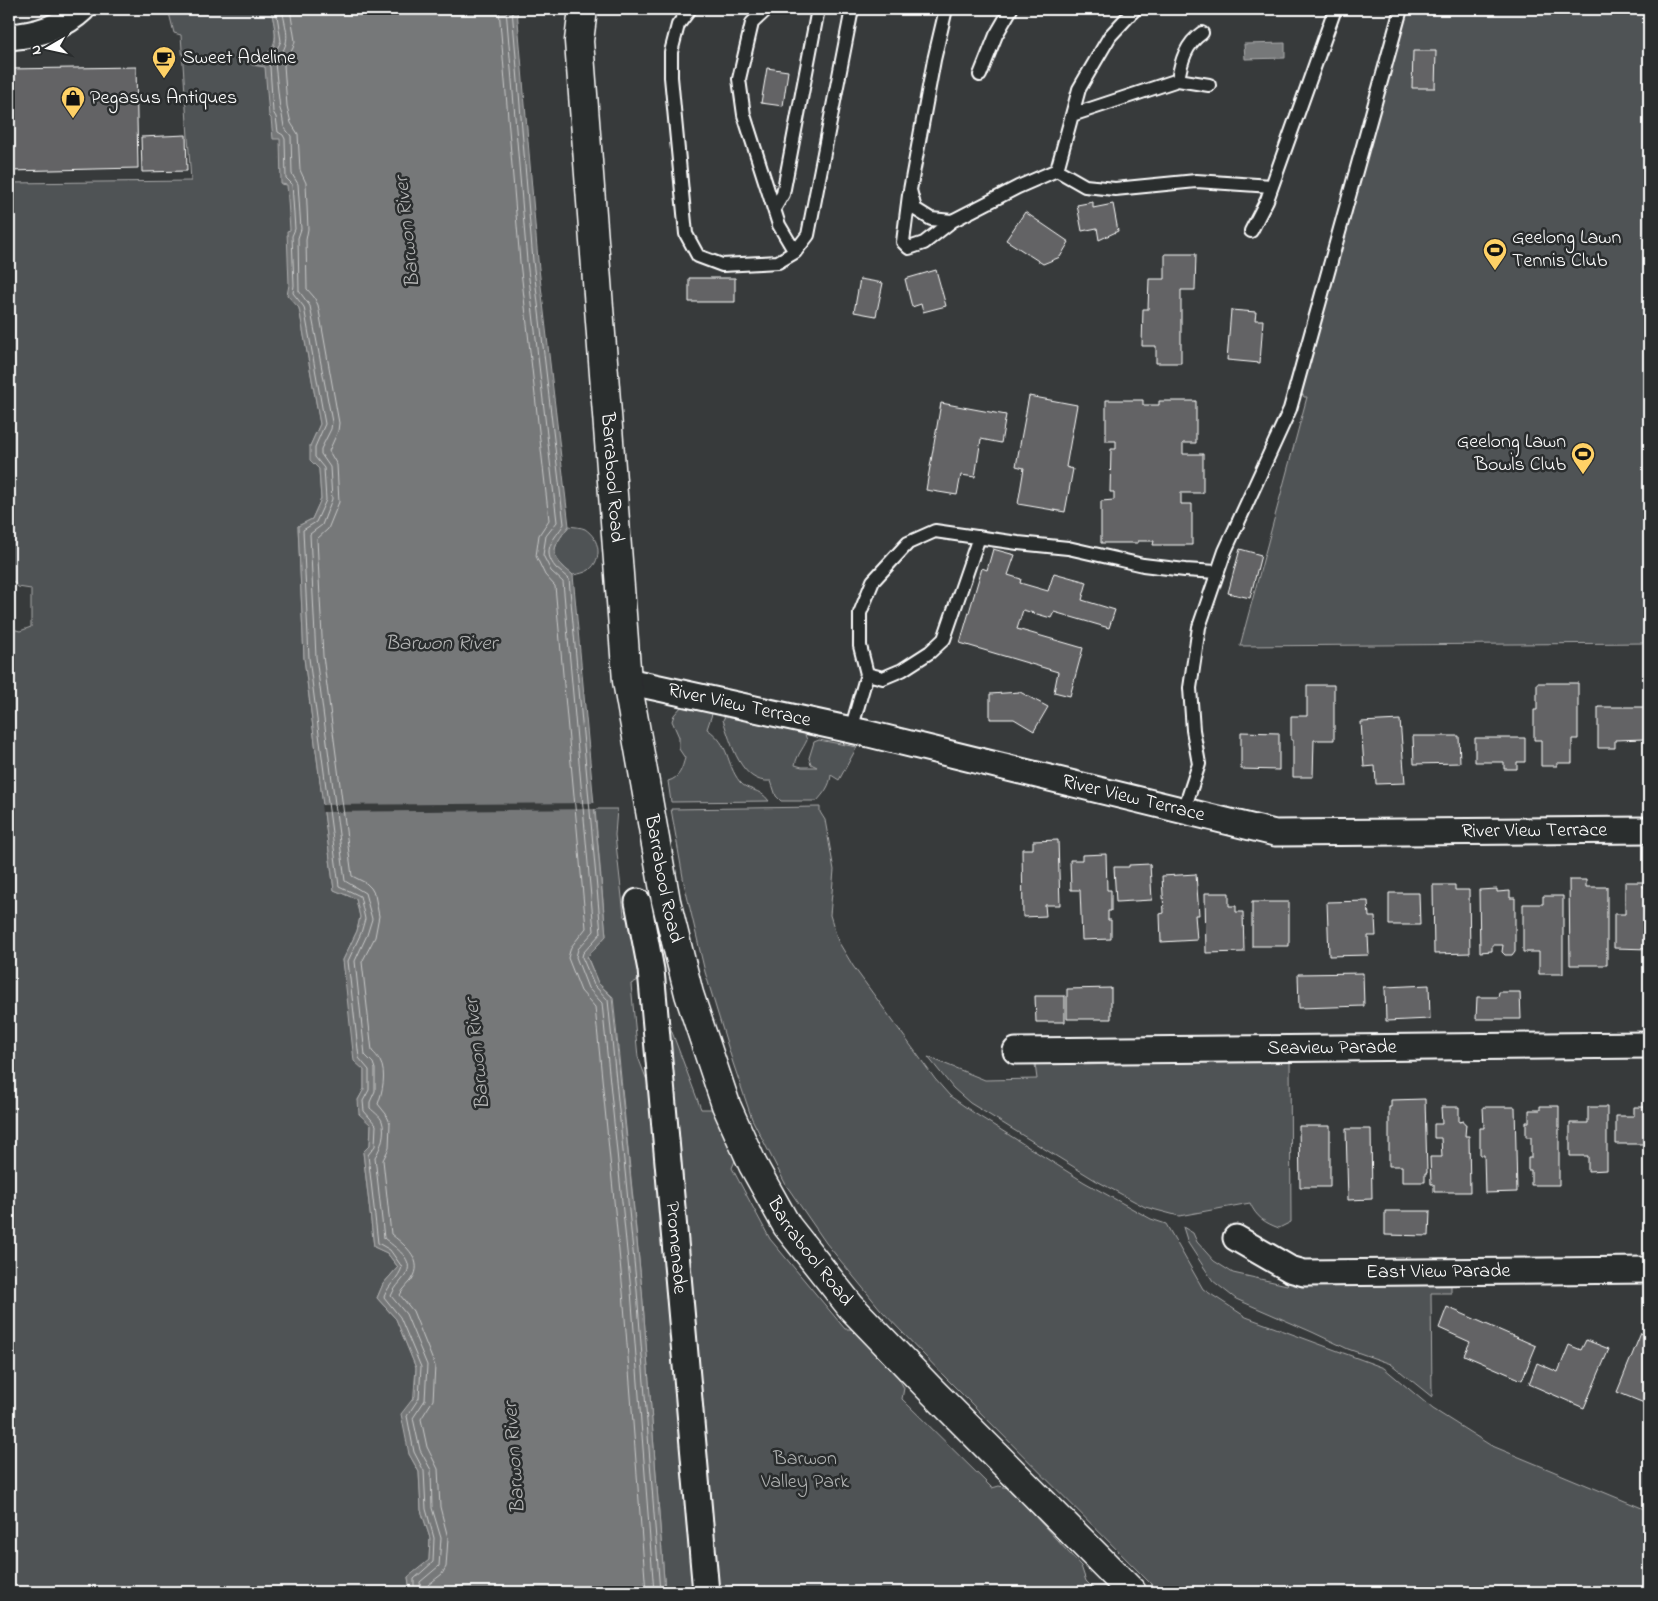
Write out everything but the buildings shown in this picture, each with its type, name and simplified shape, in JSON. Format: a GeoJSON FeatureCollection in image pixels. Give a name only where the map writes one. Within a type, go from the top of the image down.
{"type":"FeatureCollection","features":[{"type":"Feature","properties":{"kind":"street"},"geometry":{"type":"LineString","coordinates":[[9,37],[32,34],[53,27],[82,9]]}},
{"type":"Feature","properties":{"kind":"street","name":"Barrabool Road"},"geometry":{"type":"LineString","coordinates":[[583,9],[579,40],[627,681],[666,901],[689,994],[726,1105],[757,1172],[787,1226],[852,1307],[936,1395],[1132,1592]]}},
{"type":"Feature","properties":{"kind":"street","name":"River View Terrace"},"geometry":{"type":"LineString","coordinates":[[627,681],[851,730],[1275,833],[1649,830]]}},
{"type":"Feature","properties":{"kind":"street","name":"Promenade"},"geometry":{"type":"LineString","coordinates":[[638,902],[650,970],[706,1592]]}},
{"type":"Feature","properties":{"kind":"street","name":"Seaview Parade"},"geometry":{"type":"LineString","coordinates":[[1016,1051],[1649,1046]]}},
{"type":"Feature","properties":{"kind":"street","name":"East View Parade"},"geometry":{"type":"LineString","coordinates":[[1236,1238],[1290,1269],[1304,1273],[1649,1270]]}},
{"type":"Feature","properties":{"kind":"lane"},"geometry":{"type":"LineString","coordinates":[[690,9],[678,25],[671,52],[671,78],[686,234],[698,256],[722,265],[778,262],[795,252],[808,235],[852,9]]}},
{"type":"Feature","properties":{"kind":"lane"},"geometry":{"type":"LineString","coordinates":[[767,9],[752,23],[739,79],[744,116],[779,225],[795,252]]}},
{"type":"Feature","properties":{"kind":"lane"},"geometry":{"type":"LineString","coordinates":[[774,209],[783,194],[818,9]]}},
{"type":"Feature","properties":{"kind":"lane"},"geometry":{"type":"LineString","coordinates":[[946,9],[934,60],[902,242],[909,248],[924,243],[952,221],[1018,187],[1057,170]]}},
{"type":"Feature","properties":{"kind":"lane"},"geometry":{"type":"LineString","coordinates":[[980,74],[996,35],[1011,9]]}},
{"type":"Feature","properties":{"kind":"lane"},"geometry":{"type":"LineString","coordinates":[[1057,170],[1079,89],[1110,36],[1135,9]]}},
{"type":"Feature","properties":{"kind":"lane"},"geometry":{"type":"LineString","coordinates":[[1251,231],[1267,200],[1335,9]]}},
{"type":"Feature","properties":{"kind":"lane"},"geometry":{"type":"LineString","coordinates":[[1184,810],[1199,764],[1193,730],[1190,688],[1199,627],[1217,572],[1290,408],[1401,9]]}},
{"type":"Feature","properties":{"kind":"lane"},"geometry":{"type":"LineString","coordinates":[[1178,80],[1182,60],[1193,39],[1202,33]]}},
{"type":"Feature","properties":{"kind":"lane"},"geometry":{"type":"LineString","coordinates":[[1072,116],[1178,80],[1209,85]]}},
{"type":"Feature","properties":{"kind":"lane"},"geometry":{"type":"LineString","coordinates":[[1057,170],[1085,186],[1115,189],[1196,181],[1272,186]]}},
{"type":"Feature","properties":{"kind":"lane"},"geometry":{"type":"LineString","coordinates":[[910,190],[915,209],[931,219],[952,221]]}},
{"type":"Feature","properties":{"kind":"lane"},"geometry":{"type":"LineString","coordinates":[[851,730],[867,674],[860,646],[860,612],[873,581],[908,543],[935,531],[1068,548],[1143,565],[1217,572]]}},
{"type":"Feature","properties":{"kind":"lane"},"geometry":{"type":"LineString","coordinates":[[867,674],[882,678],[902,670],[930,652],[944,639],[979,538]]}},
{"type":"Feature","properties":{"kind":"green space"},"geometry":{"type":"Polygon","coordinates":[[[168,9],[271,9],[275,28],[275,40],[265,55],[265,67],[283,106],[299,308],[320,424],[310,446],[319,469],[321,499],[312,519],[298,526],[304,658],[334,890],[356,899],[360,917],[357,931],[343,960],[349,1001],[364,1070],[364,1089],[358,1100],[371,1125],[370,1145],[363,1152],[374,1247],[387,1253],[398,1267],[383,1284],[377,1298],[396,1319],[416,1368],[409,1454],[419,1472],[421,1510],[430,1538],[429,1561],[408,1577],[410,1592],[9,1592],[9,628],[20,631],[31,627],[31,589],[18,587],[9,577],[9,183],[191,181],[181,35],[174,33],[168,9]]]}},
{"type":"Feature","properties":{"kind":"green space","name":"Geelong Lawn Tennis Club"},"geometry":{"type":"Polygon","coordinates":[[[1406,9],[1649,9],[1649,643],[1240,646],[1307,397],[1304,397],[1301,392],[1406,9]]]}},
{"type":"Feature","properties":{"kind":"green space"},"geometry":{"type":"Polygon","coordinates":[[[569,526],[585,529],[594,538],[598,549],[596,560],[589,570],[573,575],[560,563],[555,552],[558,541],[569,526]]]}},
{"type":"Feature","properties":{"kind":"green space"},"geometry":{"type":"Polygon","coordinates":[[[682,706],[704,708],[712,714],[707,729],[720,741],[735,775],[743,785],[762,794],[769,801],[671,802],[668,781],[678,775],[685,758],[679,749],[679,737],[672,721],[674,715],[682,706]]]}},
{"type":"Feature","properties":{"kind":"green space"},"geometry":{"type":"Polygon","coordinates":[[[725,716],[804,732],[807,740],[795,765],[802,767],[817,767],[811,764],[809,758],[814,742],[819,740],[857,747],[839,780],[831,775],[828,786],[817,801],[781,801],[776,796],[771,781],[761,780],[752,776],[739,760],[723,720],[725,716]]]}},
{"type":"Feature","properties":{"kind":"green space"},"geometry":{"type":"Polygon","coordinates":[[[820,807],[820,812],[825,820],[834,870],[830,915],[838,941],[853,966],[935,1079],[950,1096],[1084,1182],[1151,1219],[1166,1224],[1203,1289],[1246,1317],[1384,1368],[1433,1409],[1490,1445],[1649,1511],[1649,1592],[1159,1592],[881,1310],[826,1243],[786,1185],[752,1119],[705,972],[684,883],[671,809],[820,807]]]}},
{"type":"Feature","properties":{"kind":"green space","name":"Barwon Valley Park"},"geometry":{"type":"Polygon","coordinates":[[[595,809],[617,809],[615,835],[624,915],[632,926],[701,1109],[717,1109],[737,1156],[732,1168],[770,1239],[845,1329],[854,1329],[879,1358],[896,1373],[904,1388],[902,1399],[992,1488],[999,1486],[1009,1488],[1081,1566],[1086,1581],[1097,1592],[665,1592],[642,1290],[613,997],[598,983],[587,956],[606,936],[595,809]],[[642,978],[631,984],[638,1057],[651,1091],[642,978]]]}},
{"type":"Feature","properties":{"kind":"green space"},"geometry":{"type":"Polygon","coordinates":[[[928,1057],[985,1080],[1037,1079],[1035,1064],[1042,1061],[1072,1059],[1084,1065],[1290,1058],[1291,1222],[1279,1228],[1269,1224],[1258,1216],[1250,1203],[1179,1216],[1145,1207],[1095,1180],[970,1103],[953,1088],[928,1057]]]}},
{"type":"Feature","properties":{"kind":"green space"},"geometry":{"type":"Polygon","coordinates":[[[1183,1227],[1193,1233],[1197,1242],[1214,1261],[1233,1273],[1287,1285],[1292,1278],[1451,1278],[1451,1293],[1431,1293],[1432,1397],[1391,1364],[1348,1349],[1236,1299],[1213,1281],[1188,1243],[1183,1227]]]}},
{"type":"Feature","properties":{"kind":"water","name":"Barwon River"},"geometry":{"type":"Polygon","coordinates":[[[271,9],[517,9],[538,260],[569,526],[558,541],[555,552],[560,563],[573,575],[606,936],[587,957],[598,983],[612,997],[642,1290],[665,1592],[410,1592],[408,1577],[429,1560],[430,1538],[421,1510],[419,1472],[409,1454],[401,1414],[415,1396],[416,1368],[396,1319],[377,1298],[383,1284],[398,1267],[387,1253],[374,1247],[363,1152],[370,1145],[371,1125],[359,1114],[358,1100],[364,1089],[364,1070],[354,1061],[343,960],[357,931],[360,917],[356,899],[334,890],[304,658],[298,526],[312,519],[321,499],[319,469],[310,460],[310,446],[320,424],[299,308],[287,295],[289,285],[287,231],[290,230],[287,185],[281,184],[280,139],[273,139],[265,67],[252,65],[252,55],[264,55],[273,48],[275,28],[271,9]]]}},
{"type":"Feature","properties":{"kind":"water"},"geometry":{"type":"Polygon","coordinates":[[[1285,43],[1285,58],[1245,59],[1244,44],[1285,43]]]}},
{"type":"Feature","properties":{"kind":"pier"},"geometry":{"type":"Polygon","coordinates":[[[597,803],[597,809],[322,812],[321,805],[597,803]]]}},
{"type":"Feature","properties":{"kind":"place","name":"Sweet Adeline"},"geometry":{"type":"Point","coordinates":[164,79]}},
{"type":"Feature","properties":{"kind":"place","name":"Pegasus Antiques"},"geometry":{"type":"Point","coordinates":[73,119]}},
{"type":"Feature","properties":{"kind":"place","name":"Geelong Lawn Tennis Club"},"geometry":{"type":"Point","coordinates":[1495,271]}},
{"type":"Feature","properties":{"kind":"place","name":"Geelong Lawn Bowls Club"},"geometry":{"type":"Point","coordinates":[1583,475]}}]}
